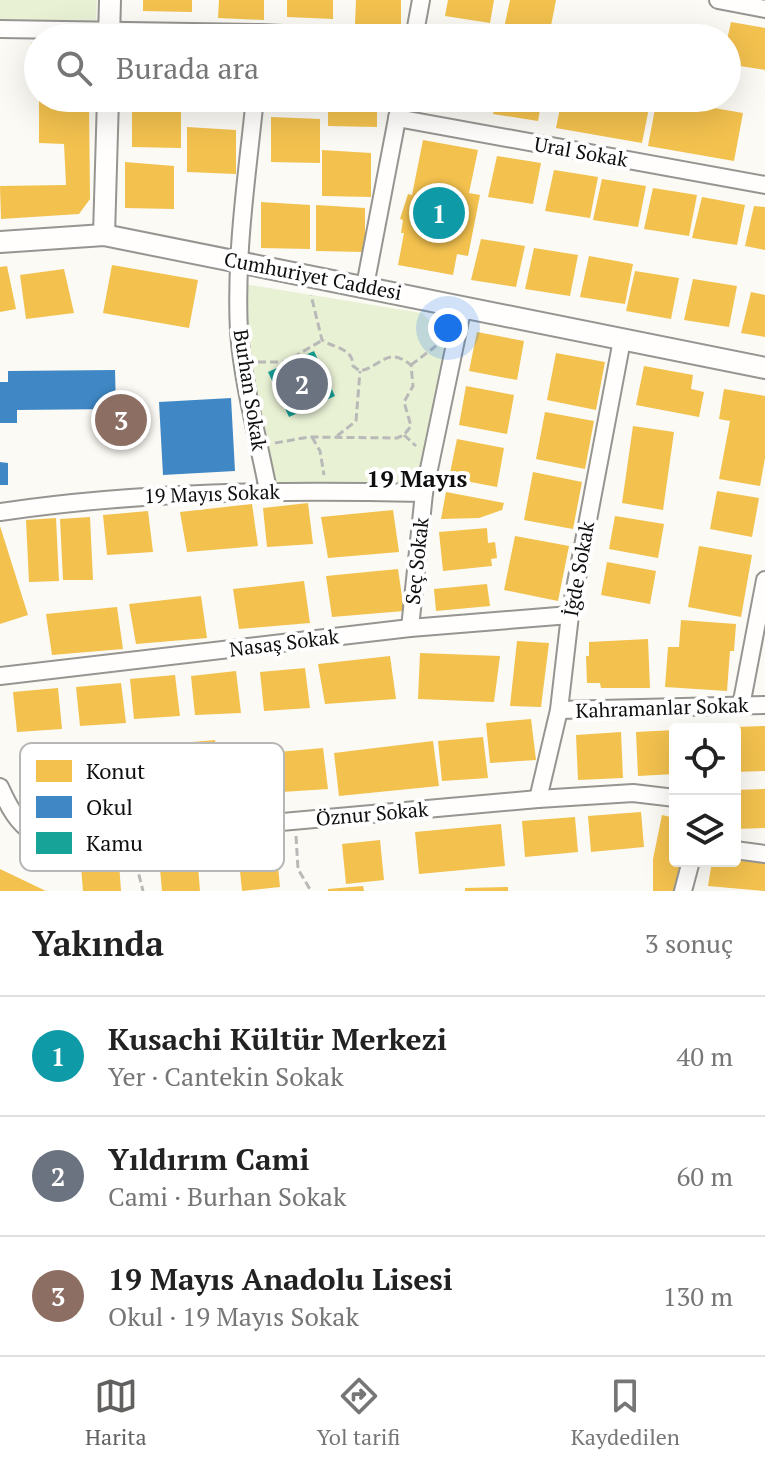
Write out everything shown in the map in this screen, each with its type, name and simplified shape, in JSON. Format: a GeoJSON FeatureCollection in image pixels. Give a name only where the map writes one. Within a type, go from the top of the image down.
{"type":"FeatureCollection","features":[{"type":"Feature","properties":{"kind":"street"},"geometry":{"type":"LineString","coordinates":[[109,24],[110,0]]}},
{"type":"Feature","properties":{"kind":"street"},"geometry":{"type":"LineString","coordinates":[[417,24],[421,0]]}},
{"type":"Feature","properties":{"kind":"street"},"geometry":{"type":"LineString","coordinates":[[718,0],[765,9]]}},
{"type":"Feature","properties":{"kind":"street"},"geometry":{"type":"LineString","coordinates":[[0,29],[24,30]]}},
{"type":"Feature","properties":{"kind":"street"},"geometry":{"type":"LineString","coordinates":[[104,235],[108,112]]}},
{"type":"Feature","properties":{"kind":"street","name":"Burhan Sokak"},"geometry":{"type":"LineString","coordinates":[[254,112],[239,261],[242,361],[268,490]]}},
{"type":"Feature","properties":{"kind":"street"},"geometry":{"type":"LineString","coordinates":[[365,286],[398,112]]}},
{"type":"Feature","properties":{"kind":"street","name":"Ural Sokak"},"geometry":{"type":"LineString","coordinates":[[397,118],[765,185]]}},
{"type":"Feature","properties":{"kind":"street","name":"Cumhuriyet Caddesi"},"geometry":{"type":"LineString","coordinates":[[0,242],[104,235],[765,368]]}},
{"type":"Feature","properties":{"kind":"street","name":"Seç Sokak"},"geometry":{"type":"LineString","coordinates":[[410,628],[424,493],[463,306]]}},
{"type":"Feature","properties":{"kind":"street","name":"İğde Sokak"},"geometry":{"type":"LineString","coordinates":[[538,799],[559,710],[570,615],[622,340]]}},
{"type":"Feature","properties":{"kind":"street","name":"19 Mayıs Sokak"},"geometry":{"type":"LineString","coordinates":[[0,512],[125,498],[268,490],[424,493]]}},
{"type":"Feature","properties":{"kind":"street"},"geometry":{"type":"LineString","coordinates":[[741,706],[765,580]]}},
{"type":"Feature","properties":{"kind":"street","name":"Nasaş Sokak"},"geometry":{"type":"LineString","coordinates":[[0,676],[410,628],[570,615]]}},
{"type":"Feature","properties":{"kind":"street","name":"Kahramanlar Sokak"},"geometry":{"type":"LineString","coordinates":[[559,710],[765,705]]}},
{"type":"Feature","properties":{"kind":"street","name":"Öznur Sokak"},"geometry":{"type":"LineString","coordinates":[[0,787],[20,823]]}},
{"type":"Feature","properties":{"kind":"street","name":"Öznur Sokak"},"geometry":{"type":"LineString","coordinates":[[284,821],[633,793],[669,797]]}},
{"type":"Feature","properties":{"kind":"street"},"geometry":{"type":"LineString","coordinates":[[741,851],[765,854]]}},
{"type":"Feature","properties":{"kind":"street"},"geometry":{"type":"LineString","coordinates":[[683,891],[689,867]]}},
{"type":"Feature","properties":{"kind":"path"},"geometry":{"type":"LineString","coordinates":[[311,295],[322,340]]}},
{"type":"Feature","properties":{"kind":"path"},"geometry":{"type":"LineString","coordinates":[[242,361],[285,362],[322,340]]}},
{"type":"Feature","properties":{"kind":"path"},"geometry":{"type":"LineString","coordinates":[[259,445],[312,437],[386,438],[404,435],[411,426],[404,402],[413,386],[411,365],[402,358],[384,358],[360,371],[353,366],[353,357],[348,351],[322,340]]}},
{"type":"Feature","properties":{"kind":"path"},"geometry":{"type":"LineString","coordinates":[[411,365],[443,341]]}},
{"type":"Feature","properties":{"kind":"path"},"geometry":{"type":"LineString","coordinates":[[337,436],[356,421],[360,371]]}},
{"type":"Feature","properties":{"kind":"path"},"geometry":{"type":"LineString","coordinates":[[312,437],[320,451],[323,491]]}},
{"type":"Feature","properties":{"kind":"path"},"geometry":{"type":"LineString","coordinates":[[295,820],[298,869],[311,891]]}},
{"type":"Feature","properties":{"kind":"path"},"geometry":{"type":"LineString","coordinates":[[138,871],[143,891]]}},
{"type":"Feature","properties":{"kind":"green space"},"geometry":{"type":"Polygon","coordinates":[[[0,0],[97,0],[96,23],[0,20],[0,0]]]}},
{"type":"Feature","properties":{"kind":"green space"},"geometry":{"type":"Polygon","coordinates":[[[238,283],[422,313],[433,324],[447,347],[424,493],[268,490],[238,283]]]}},
{"type":"Feature","properties":{"kind":"building: Konut"},"geometry":{"type":"Polygon","coordinates":[[[143,0],[192,0],[192,12],[143,11],[143,0]]]}},
{"type":"Feature","properties":{"kind":"building: Konut"},"geometry":{"type":"Polygon","coordinates":[[[219,0],[264,0],[264,20],[218,18],[219,0]]]}},
{"type":"Feature","properties":{"kind":"building: Konut"},"geometry":{"type":"Polygon","coordinates":[[[287,0],[333,0],[333,19],[287,17],[287,0]]]}},
{"type":"Feature","properties":{"kind":"building: Konut"},"geometry":{"type":"Polygon","coordinates":[[[356,0],[401,0],[401,24],[355,24],[356,0]]]}},
{"type":"Feature","properties":{"kind":"building: Konut"},"geometry":{"type":"Polygon","coordinates":[[[448,0],[494,0],[490,23],[445,16],[448,0]]]}},
{"type":"Feature","properties":{"kind":"building: Konut"},"geometry":{"type":"Polygon","coordinates":[[[510,0],[556,0],[551,24],[505,24],[510,0]]]}},
{"type":"Feature","properties":{"kind":"building: Konut"},"geometry":{"type":"Polygon","coordinates":[[[731,22],[765,28],[765,70],[741,66],[741,24],[731,22]]]}},
{"type":"Feature","properties":{"kind":"building: Konut"},"geometry":{"type":"Polygon","coordinates":[[[39,112],[89,112],[90,199],[79,214],[1,219],[0,186],[66,185],[64,144],[39,143],[39,112]]]}},
{"type":"Feature","properties":{"kind":"building: Konut"},"geometry":{"type":"Polygon","coordinates":[[[132,112],[181,112],[181,148],[132,147],[132,112]]]}},
{"type":"Feature","properties":{"kind":"building: Konut"},"geometry":{"type":"Polygon","coordinates":[[[328,112],[377,112],[377,127],[328,126],[328,112]]]}},
{"type":"Feature","properties":{"kind":"building: Konut"},"geometry":{"type":"Polygon","coordinates":[[[493,112],[540,112],[538,121],[493,112]]]}},
{"type":"Feature","properties":{"kind":"building: Konut"},"geometry":{"type":"Polygon","coordinates":[[[559,112],[648,112],[642,143],[556,128],[559,112]]]}},
{"type":"Feature","properties":{"kind":"building: Konut"},"geometry":{"type":"Polygon","coordinates":[[[654,112],[743,113],[734,161],[648,146],[654,112]]]}},
{"type":"Feature","properties":{"kind":"building: Konut"},"geometry":{"type":"Polygon","coordinates":[[[271,117],[320,119],[320,163],[271,162],[271,117]]]}},
{"type":"Feature","properties":{"kind":"building: Konut"},"geometry":{"type":"Polygon","coordinates":[[[187,127],[236,130],[236,174],[187,172],[187,127]]]}},
{"type":"Feature","properties":{"kind":"building: Konut"},"geometry":{"type":"Polygon","coordinates":[[[423,140],[478,150],[469,193],[480,195],[468,256],[457,254],[453,275],[398,265],[404,233],[401,233],[403,220],[400,219],[408,194],[412,195],[423,140]]]}},
{"type":"Feature","properties":{"kind":"building: Konut"},"geometry":{"type":"Polygon","coordinates":[[[322,150],[371,153],[371,197],[322,196],[322,150]]]}},
{"type":"Feature","properties":{"kind":"building: Konut"},"geometry":{"type":"Polygon","coordinates":[[[497,156],[541,163],[533,204],[488,197],[497,156]]]}},
{"type":"Feature","properties":{"kind":"building: Konut"},"geometry":{"type":"Polygon","coordinates":[[[125,162],[174,166],[174,209],[125,208],[125,162]]]}},
{"type":"Feature","properties":{"kind":"building: Konut"},"geometry":{"type":"Polygon","coordinates":[[[554,170],[598,177],[590,218],[545,211],[554,170]]]}},
{"type":"Feature","properties":{"kind":"building: Konut"},"geometry":{"type":"Polygon","coordinates":[[[602,179],[646,186],[638,227],[593,220],[602,179]]]}},
{"type":"Feature","properties":{"kind":"building: Konut"},"geometry":{"type":"Polygon","coordinates":[[[653,188],[697,195],[689,236],[644,229],[653,188]]]}},
{"type":"Feature","properties":{"kind":"building: Konut"},"geometry":{"type":"Polygon","coordinates":[[[702,197],[745,205],[737,245],[692,238],[702,197]]]}},
{"type":"Feature","properties":{"kind":"building: Konut"},"geometry":{"type":"Polygon","coordinates":[[[261,202],[310,205],[310,249],[261,248],[261,202]]]}},
{"type":"Feature","properties":{"kind":"building: Konut"},"geometry":{"type":"Polygon","coordinates":[[[316,205],[365,208],[365,252],[316,251],[316,205]]]}},
{"type":"Feature","properties":{"kind":"building: Konut"},"geometry":{"type":"Polygon","coordinates":[[[754,206],[765,207],[765,250],[745,246],[754,206]]]}},
{"type":"Feature","properties":{"kind":"building: Konut"},"geometry":{"type":"Polygon","coordinates":[[[481,239],[525,246],[516,287],[471,280],[481,239]]]}},
{"type":"Feature","properties":{"kind":"building: Konut"},"geometry":{"type":"Polygon","coordinates":[[[534,248],[578,255],[570,296],[525,289],[534,248]]]}},
{"type":"Feature","properties":{"kind":"building: Konut"},"geometry":{"type":"Polygon","coordinates":[[[589,256],[633,264],[625,304],[580,297],[589,256]]]}},
{"type":"Feature","properties":{"kind":"building: Konut"},"geometry":{"type":"Polygon","coordinates":[[[112,265],[198,280],[189,328],[103,313],[112,265]]]}},
{"type":"Feature","properties":{"kind":"building: Konut"},"geometry":{"type":"Polygon","coordinates":[[[7,266],[16,309],[0,312],[0,267],[7,266]]]}},
{"type":"Feature","properties":{"kind":"building: Konut"},"geometry":{"type":"Polygon","coordinates":[[[64,269],[74,313],[26,319],[20,275],[64,269]]]}},
{"type":"Feature","properties":{"kind":"building: Konut"},"geometry":{"type":"Polygon","coordinates":[[[635,271],[679,278],[671,319],[626,311],[635,271]]]}},
{"type":"Feature","properties":{"kind":"building: Konut"},"geometry":{"type":"Polygon","coordinates":[[[693,279],[737,286],[729,327],[684,320],[693,279]]]}},
{"type":"Feature","properties":{"kind":"building: Konut"},"geometry":{"type":"Polygon","coordinates":[[[751,292],[765,295],[765,337],[741,333],[751,292]]]}},
{"type":"Feature","properties":{"kind":"building: Konut"},"geometry":{"type":"Polygon","coordinates":[[[477,332],[524,341],[517,380],[469,371],[477,332]]]}},
{"type":"Feature","properties":{"kind":"building: Konut"},"geometry":{"type":"Polygon","coordinates":[[[556,353],[605,362],[596,410],[547,400],[556,353]]]}},
{"type":"Feature","properties":{"kind":"building: Konut"},"geometry":{"type":"Polygon","coordinates":[[[644,366],[693,375],[691,389],[704,392],[699,417],[636,405],[644,366]]]}},
{"type":"Feature","properties":{"kind":"building: Konut"},"geometry":{"type":"Polygon","coordinates":[[[466,386],[514,395],[507,434],[459,425],[466,386]]]}},
{"type":"Feature","properties":{"kind":"building: Konut"},"geometry":{"type":"Polygon","coordinates":[[[724,389],[765,396],[765,458],[760,486],[719,479],[730,421],[719,419],[724,389]]]}},
{"type":"Feature","properties":{"kind":"building: Konut"},"geometry":{"type":"Polygon","coordinates":[[[545,412],[594,421],[585,469],[536,459],[545,412]]]}},
{"type":"Feature","properties":{"kind":"building: Konut"},"geometry":{"type":"Polygon","coordinates":[[[633,426],[674,432],[663,510],[622,503],[633,426]]]}},
{"type":"Feature","properties":{"kind":"building: Konut"},"geometry":{"type":"Polygon","coordinates":[[[457,439],[504,448],[497,487],[449,478],[457,439]]]}},
{"type":"Feature","properties":{"kind":"building: Konut"},"geometry":{"type":"Polygon","coordinates":[[[533,472],[582,482],[573,529],[524,520],[533,472]]]}},
{"type":"Feature","properties":{"kind":"building: Konut"},"geometry":{"type":"Polygon","coordinates":[[[717,491],[759,498],[752,537],[710,529],[717,491]]]}},
{"type":"Feature","properties":{"kind":"building: Konut"},"geometry":{"type":"Polygon","coordinates":[[[446,492],[504,503],[502,510],[479,518],[441,519],[446,492]]]}},
{"type":"Feature","properties":{"kind":"building: Konut"},"geometry":{"type":"Polygon","coordinates":[[[308,503],[313,544],[267,547],[263,508],[308,503]]]}},
{"type":"Feature","properties":{"kind":"building: Konut"},"geometry":{"type":"Polygon","coordinates":[[[252,504],[258,546],[187,552],[180,512],[252,504]]]}},
{"type":"Feature","properties":{"kind":"building: Konut"},"geometry":{"type":"Polygon","coordinates":[[[393,510],[399,552],[328,558],[321,517],[393,510]]]}},
{"type":"Feature","properties":{"kind":"building: Konut"},"geometry":{"type":"Polygon","coordinates":[[[148,511],[153,552],[107,555],[103,515],[148,511]]]}},
{"type":"Feature","properties":{"kind":"building: Konut"},"geometry":{"type":"Polygon","coordinates":[[[615,516],[664,524],[658,558],[609,549],[615,516]]]}},
{"type":"Feature","properties":{"kind":"building: Konut"},"geometry":{"type":"Polygon","coordinates":[[[90,517],[93,580],[63,580],[60,519],[90,517]]]}},
{"type":"Feature","properties":{"kind":"building: Konut"},"geometry":{"type":"Polygon","coordinates":[[[56,518],[59,581],[29,582],[26,520],[56,518]]]}},
{"type":"Feature","properties":{"kind":"building: Konut"},"geometry":{"type":"Polygon","coordinates":[[[0,526],[28,615],[0,624],[0,526]]]}},
{"type":"Feature","properties":{"kind":"building: Konut"},"geometry":{"type":"Polygon","coordinates":[[[487,528],[488,543],[495,542],[497,558],[491,559],[492,566],[443,571],[439,532],[487,528]]]}},
{"type":"Feature","properties":{"kind":"building: Konut"},"geometry":{"type":"Polygon","coordinates":[[[515,536],[569,546],[558,601],[504,590],[515,536]]]}},
{"type":"Feature","properties":{"kind":"building: Konut"},"geometry":{"type":"Polygon","coordinates":[[[699,546],[752,555],[741,617],[688,607],[699,546]]]}},
{"type":"Feature","properties":{"kind":"building: Konut"},"geometry":{"type":"Polygon","coordinates":[[[607,562],[656,571],[650,604],[601,595],[607,562]]]}},
{"type":"Feature","properties":{"kind":"building: Konut"},"geometry":{"type":"Polygon","coordinates":[[[398,569],[404,611],[332,617],[326,576],[398,569]]]}},
{"type":"Feature","properties":{"kind":"building: Konut"},"geometry":{"type":"Polygon","coordinates":[[[304,581],[310,623],[239,629],[233,589],[304,581]]]}},
{"type":"Feature","properties":{"kind":"building: Konut"},"geometry":{"type":"Polygon","coordinates":[[[487,584],[490,606],[436,611],[434,589],[487,584]]]}},
{"type":"Feature","properties":{"kind":"building: Konut"},"geometry":{"type":"Polygon","coordinates":[[[201,596],[207,638],[136,644],[129,604],[201,596]]]}},
{"type":"Feature","properties":{"kind":"building: Konut"},"geometry":{"type":"Polygon","coordinates":[[[117,607],[123,649],[52,655],[46,614],[117,607]]]}},
{"type":"Feature","properties":{"kind":"building: Konut"},"geometry":{"type":"Polygon","coordinates":[[[681,620],[736,624],[727,691],[665,687],[668,647],[679,647],[681,620]]]}},
{"type":"Feature","properties":{"kind":"building: Konut"},"geometry":{"type":"Polygon","coordinates":[[[648,639],[650,688],[601,688],[600,683],[587,683],[589,642],[648,639]]]}},
{"type":"Feature","properties":{"kind":"building: Konut"},"geometry":{"type":"Polygon","coordinates":[[[517,641],[549,643],[541,707],[510,706],[517,641]]]}},
{"type":"Feature","properties":{"kind":"building: Konut"},"geometry":{"type":"Polygon","coordinates":[[[420,653],[500,656],[494,702],[418,699],[420,653]]]}},
{"type":"Feature","properties":{"kind":"building: Konut"},"geometry":{"type":"Polygon","coordinates":[[[390,656],[396,699],[325,704],[318,664],[390,656]]]}},
{"type":"Feature","properties":{"kind":"building: Konut"},"geometry":{"type":"Polygon","coordinates":[[[305,668],[310,708],[264,711],[260,672],[305,668]]]}},
{"type":"Feature","properties":{"kind":"building: Konut"},"geometry":{"type":"Polygon","coordinates":[[[236,671],[241,713],[195,715],[191,676],[236,671]]]}},
{"type":"Feature","properties":{"kind":"building: Konut"},"geometry":{"type":"Polygon","coordinates":[[[175,675],[180,716],[134,719],[130,679],[175,675]]]}},
{"type":"Feature","properties":{"kind":"building: Konut"},"geometry":{"type":"Polygon","coordinates":[[[121,683],[126,723],[80,726],[76,687],[121,683]]]}},
{"type":"Feature","properties":{"kind":"building: Konut"},"geometry":{"type":"Polygon","coordinates":[[[58,688],[62,729],[17,732],[13,692],[58,688]]]}},
{"type":"Feature","properties":{"kind":"building: Konut"},"geometry":{"type":"Polygon","coordinates":[[[531,719],[536,760],[490,763],[486,723],[531,719]]]}},
{"type":"Feature","properties":{"kind":"building: Konut"},"geometry":{"type":"Polygon","coordinates":[[[765,726],[765,771],[741,772],[741,727],[765,726]]]}},
{"type":"Feature","properties":{"kind":"building: Konut"},"geometry":{"type":"Polygon","coordinates":[[[669,730],[669,774],[638,776],[636,732],[669,730]]]}},
{"type":"Feature","properties":{"kind":"building: Konut"},"geometry":{"type":"Polygon","coordinates":[[[621,732],[623,778],[578,780],[576,735],[621,732]]]}},
{"type":"Feature","properties":{"kind":"building: Konut"},"geometry":{"type":"Polygon","coordinates":[[[483,737],[488,778],[442,781],[438,741],[483,737]]]}},
{"type":"Feature","properties":{"kind":"building: Konut"},"geometry":{"type":"Polygon","coordinates":[[[215,740],[215,743],[181,743],[215,740]]]}},
{"type":"Feature","properties":{"kind":"building: Konut"},"geometry":{"type":"Polygon","coordinates":[[[433,741],[439,786],[339,796],[334,753],[433,741]]]}},
{"type":"Feature","properties":{"kind":"building: Konut"},"geometry":{"type":"Polygon","coordinates":[[[323,748],[328,789],[284,792],[284,751],[323,748]]]}},
{"type":"Feature","properties":{"kind":"building: Konut"},"geometry":{"type":"Polygon","coordinates":[[[765,789],[765,828],[741,829],[741,790],[765,789]]]}},
{"type":"Feature","properties":{"kind":"building: Konut"},"geometry":{"type":"Polygon","coordinates":[[[641,812],[644,847],[591,852],[588,816],[641,812]]]}},
{"type":"Feature","properties":{"kind":"building: Konut"},"geometry":{"type":"Polygon","coordinates":[[[662,815],[669,817],[669,867],[682,867],[677,891],[653,891],[653,859],[662,815]]]}},
{"type":"Feature","properties":{"kind":"building: Konut"},"geometry":{"type":"Polygon","coordinates":[[[575,817],[578,852],[525,857],[522,821],[575,817]]]}},
{"type":"Feature","properties":{"kind":"building: Konut"},"geometry":{"type":"Polygon","coordinates":[[[501,824],[505,866],[419,874],[415,832],[501,824]]]}},
{"type":"Feature","properties":{"kind":"building: Konut"},"geometry":{"type":"Polygon","coordinates":[[[380,840],[384,880],[346,884],[342,844],[380,840]]]}},
{"type":"Feature","properties":{"kind":"building: Konut"},"geometry":{"type":"Polygon","coordinates":[[[741,859],[765,862],[765,891],[708,886],[711,867],[741,867],[741,859]]]}},
{"type":"Feature","properties":{"kind":"building: Konut"},"geometry":{"type":"Polygon","coordinates":[[[0,869],[46,891],[0,891],[0,869]]]}},
{"type":"Feature","properties":{"kind":"building: Konut"},"geometry":{"type":"Polygon","coordinates":[[[81,871],[120,871],[121,891],[83,891],[81,871]]]}},
{"type":"Feature","properties":{"kind":"building: Konut"},"geometry":{"type":"Polygon","coordinates":[[[160,871],[198,871],[200,891],[162,891],[160,871]]]}},
{"type":"Feature","properties":{"kind":"building: Konut"},"geometry":{"type":"Polygon","coordinates":[[[240,871],[278,871],[280,887],[242,891],[240,871]]]}},
{"type":"Feature","properties":{"kind":"building: Konut"},"geometry":{"type":"Polygon","coordinates":[[[363,886],[364,891],[328,891],[328,889],[363,886]]]}},
{"type":"Feature","properties":{"kind":"building: Konut"},"geometry":{"type":"Polygon","coordinates":[[[508,887],[508,891],[465,891],[465,888],[508,887]]]}},
{"type":"Feature","properties":{"kind":"building: Okul"},"geometry":{"type":"Polygon","coordinates":[[[115,370],[116,409],[17,410],[17,423],[0,423],[0,382],[8,382],[8,371],[115,370]]]}},
{"type":"Feature","properties":{"kind":"building: Okul"},"geometry":{"type":"Polygon","coordinates":[[[231,398],[235,471],[163,475],[159,402],[231,398]]]}},
{"type":"Feature","properties":{"kind":"building: Okul"},"geometry":{"type":"Polygon","coordinates":[[[0,462],[8,463],[8,485],[0,485],[0,462]]]}},
{"type":"Feature","properties":{"kind":"building: Kamu"},"geometry":{"type":"Polygon","coordinates":[[[314,351],[335,396],[289,417],[268,372],[314,351]]]}},
{"type":"Feature","properties":{"kind":"place","name":"Kusachi Kültür Merkezi"},"geometry":{"type":"Point","coordinates":[439,213]}},
{"type":"Feature","properties":{"kind":"place","name":"Yıldırım Cami"},"geometry":{"type":"Point","coordinates":[302,384]}},
{"type":"Feature","properties":{"kind":"place","name":"19 Mayıs Anadolu Lisesi"},"geometry":{"type":"Point","coordinates":[121,420]}},
{"type":"Feature","properties":{"kind":"district","name":"19 Mayıs"},"geometry":{"type":"Point","coordinates":[417,479]}}]}
